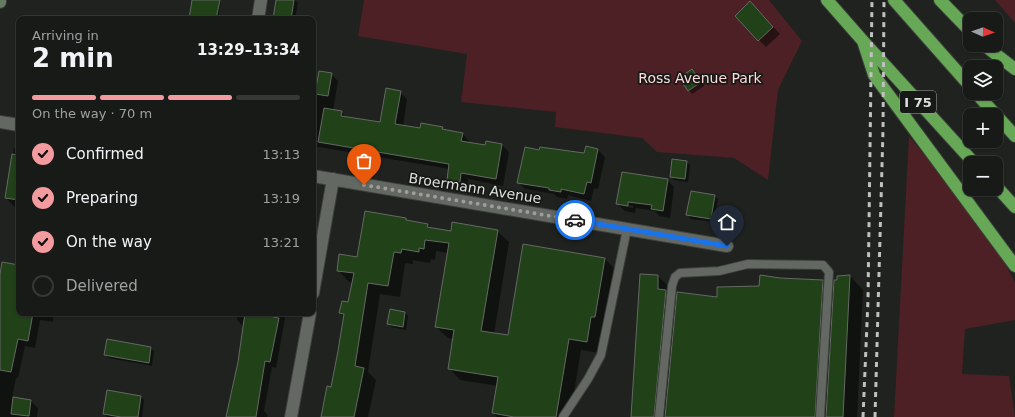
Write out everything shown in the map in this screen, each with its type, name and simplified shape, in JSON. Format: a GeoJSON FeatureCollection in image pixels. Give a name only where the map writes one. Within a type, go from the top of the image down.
{"type":"FeatureCollection","features":[{"type":"Feature","properties":{"kind":"highway","name":"I 75"},"geometry":{"type":"LineString","coordinates":[[827,0],[968,156]]}},
{"type":"Feature","properties":{"kind":"highway"},"geometry":{"type":"LineString","coordinates":[[894,0],[963,78]]}},
{"type":"Feature","properties":{"kind":"highway"},"geometry":{"type":"LineString","coordinates":[[940,0],[963,25]]}},
{"type":"Feature","properties":{"kind":"highway"},"geometry":{"type":"LineString","coordinates":[[863,41],[874,76],[1015,266]]}},
{"type":"Feature","properties":{"kind":"highway"},"geometry":{"type":"LineString","coordinates":[[993,52],[1015,69]]}},
{"type":"Feature","properties":{"kind":"highway"},"geometry":{"type":"LineString","coordinates":[[982,100],[1015,136]]}},
{"type":"Feature","properties":{"kind":"highway"},"geometry":{"type":"LineString","coordinates":[[1003,194],[1015,207]]}},
{"type":"Feature","properties":{"kind":"street"},"geometry":{"type":"LineString","coordinates":[[258,16],[261,0]]}},
{"type":"Feature","properties":{"kind":"street"},"geometry":{"type":"LineString","coordinates":[[0,122],[16,125]]}},
{"type":"Feature","properties":{"kind":"street","name":"Broermann Avenue"},"geometry":{"type":"LineString","coordinates":[[316,176],[457,202],[727,246]]}},
{"type":"Feature","properties":{"kind":"street"},"geometry":{"type":"LineString","coordinates":[[316,276],[333,179]]}},
{"type":"Feature","properties":{"kind":"street"},"geometry":{"type":"LineString","coordinates":[[292,417],[309,316]]}},
{"type":"Feature","properties":{"kind":"lane"},"geometry":{"type":"LineString","coordinates":[[563,417],[588,379],[601,355],[627,229]]}},
{"type":"Feature","properties":{"kind":"lane"},"geometry":{"type":"LineString","coordinates":[[660,417],[672,286],[675,277],[680,273],[718,271],[748,264],[823,264],[829,272],[820,417]]}},
{"type":"Feature","properties":{"kind":"green space","name":"Ross Avenue Park"},"geometry":{"type":"Polygon","coordinates":[[[364,0],[769,0],[802,41],[778,90],[768,180],[734,158],[657,152],[642,138],[555,127],[556,112],[461,102],[467,54],[358,36],[364,0]]]}},
{"type":"Feature","properties":{"kind":"green space"},"geometry":{"type":"Polygon","coordinates":[[[995,0],[1015,0],[1015,23],[995,0]]]}},
{"type":"Feature","properties":{"kind":"green space"},"geometry":{"type":"Polygon","coordinates":[[[909,136],[994,242],[1015,283],[1015,320],[965,329],[962,374],[1009,376],[1015,417],[894,417],[909,136]]]}},
{"type":"Feature","properties":{"kind":"building"},"geometry":{"type":"Polygon","coordinates":[[[192,0],[220,0],[217,16],[189,16],[192,0]]]}},
{"type":"Feature","properties":{"kind":"building"},"geometry":{"type":"Polygon","coordinates":[[[276,0],[294,0],[291,16],[273,16],[276,0]]]}},
{"type":"Feature","properties":{"kind":"building"},"geometry":{"type":"Polygon","coordinates":[[[750,1],[773,27],[758,41],[735,16],[750,1]]]}},
{"type":"Feature","properties":{"kind":"building"},"geometry":{"type":"Polygon","coordinates":[[[692,69],[701,82],[688,91],[679,78],[692,69]]]}},
{"type":"Feature","properties":{"kind":"building"},"geometry":{"type":"Polygon","coordinates":[[[319,71],[332,73],[328,96],[316,94],[319,71]]]}},
{"type":"Feature","properties":{"kind":"building"},"geometry":{"type":"Polygon","coordinates":[[[386,88],[401,91],[395,124],[420,128],[421,123],[443,127],[442,129],[463,133],[461,141],[485,145],[486,141],[502,144],[496,179],[461,173],[460,182],[447,180],[449,164],[318,142],[324,108],[342,111],[341,116],[380,122],[386,88]]]}},
{"type":"Feature","properties":{"kind":"building"},"geometry":{"type":"Polygon","coordinates":[[[586,146],[598,149],[591,183],[587,182],[584,194],[561,189],[561,192],[549,190],[549,188],[517,183],[525,147],[539,150],[540,147],[584,153],[586,146]]]}},
{"type":"Feature","properties":{"kind":"building"},"geometry":{"type":"Polygon","coordinates":[[[12,154],[16,155],[16,200],[5,198],[12,154]]]}},
{"type":"Feature","properties":{"kind":"building"},"geometry":{"type":"Polygon","coordinates":[[[672,159],[687,161],[685,179],[670,177],[672,159]]]}},
{"type":"Feature","properties":{"kind":"building"},"geometry":{"type":"Polygon","coordinates":[[[622,172],[668,179],[663,211],[651,209],[652,205],[628,202],[628,206],[616,204],[622,172]]]}},
{"type":"Feature","properties":{"kind":"building"},"geometry":{"type":"Polygon","coordinates":[[[691,191],[715,195],[711,219],[686,215],[691,191]]]}},
{"type":"Feature","properties":{"kind":"building"},"geometry":{"type":"Polygon","coordinates":[[[365,211],[406,218],[406,220],[428,224],[427,227],[451,231],[452,222],[498,230],[481,331],[508,335],[523,244],[605,258],[595,317],[591,317],[587,342],[569,339],[556,417],[514,417],[492,413],[498,377],[448,369],[454,330],[435,327],[449,243],[425,240],[424,249],[419,248],[419,252],[402,249],[401,253],[394,252],[388,286],[368,283],[355,366],[364,368],[354,417],[321,417],[327,386],[331,387],[338,351],[344,314],[339,313],[342,301],[348,302],[354,273],[337,271],[339,254],[357,257],[365,211]]]}},
{"type":"Feature","properties":{"kind":"building"},"geometry":{"type":"Polygon","coordinates":[[[2,262],[16,264],[16,316],[32,316],[28,341],[18,339],[11,372],[0,370],[0,274],[2,262]]]}},
{"type":"Feature","properties":{"kind":"building"},"geometry":{"type":"Polygon","coordinates":[[[640,274],[658,275],[658,289],[666,290],[654,417],[631,417],[640,274]]]}},
{"type":"Feature","properties":{"kind":"building"},"geometry":{"type":"Polygon","coordinates":[[[760,275],[780,278],[823,280],[815,417],[665,417],[677,292],[717,297],[717,287],[759,286],[760,275]]]}},
{"type":"Feature","properties":{"kind":"building"},"geometry":{"type":"Polygon","coordinates":[[[850,275],[843,417],[826,417],[834,280],[837,280],[837,276],[850,275]]]}},
{"type":"Feature","properties":{"kind":"building"},"geometry":{"type":"Polygon","coordinates":[[[390,309],[405,312],[403,327],[387,324],[390,309]]]}},
{"type":"Feature","properties":{"kind":"building"},"geometry":{"type":"Polygon","coordinates":[[[245,316],[273,316],[279,318],[270,362],[265,361],[256,417],[226,417],[238,362],[245,316]]]}},
{"type":"Feature","properties":{"kind":"building"},"geometry":{"type":"Polygon","coordinates":[[[107,339],[151,347],[149,363],[104,355],[107,339]]]}},
{"type":"Feature","properties":{"kind":"building"},"geometry":{"type":"Polygon","coordinates":[[[107,390],[141,396],[138,417],[121,417],[103,414],[107,390]]]}},
{"type":"Feature","properties":{"kind":"building"},"geometry":{"type":"Polygon","coordinates":[[[13,397],[31,400],[29,416],[11,414],[13,397]]]}},
{"type":"Feature","properties":{"kind":"railway"},"geometry":{"type":"LineString","coordinates":[[863,417],[868,300],[872,0]]}},
{"type":"Feature","properties":{"kind":"railway"},"geometry":{"type":"LineString","coordinates":[[875,417],[883,130],[884,0]]}},
{"type":"Feature","properties":{"kind":"way so far"},"geometry":{"type":"LineString","coordinates":[[364,185],[457,202],[525,211],[575,220]]}},
{"type":"Feature","properties":{"kind":"route"},"geometry":{"type":"LineString","coordinates":[[575,220],[727,246]]}}]}
